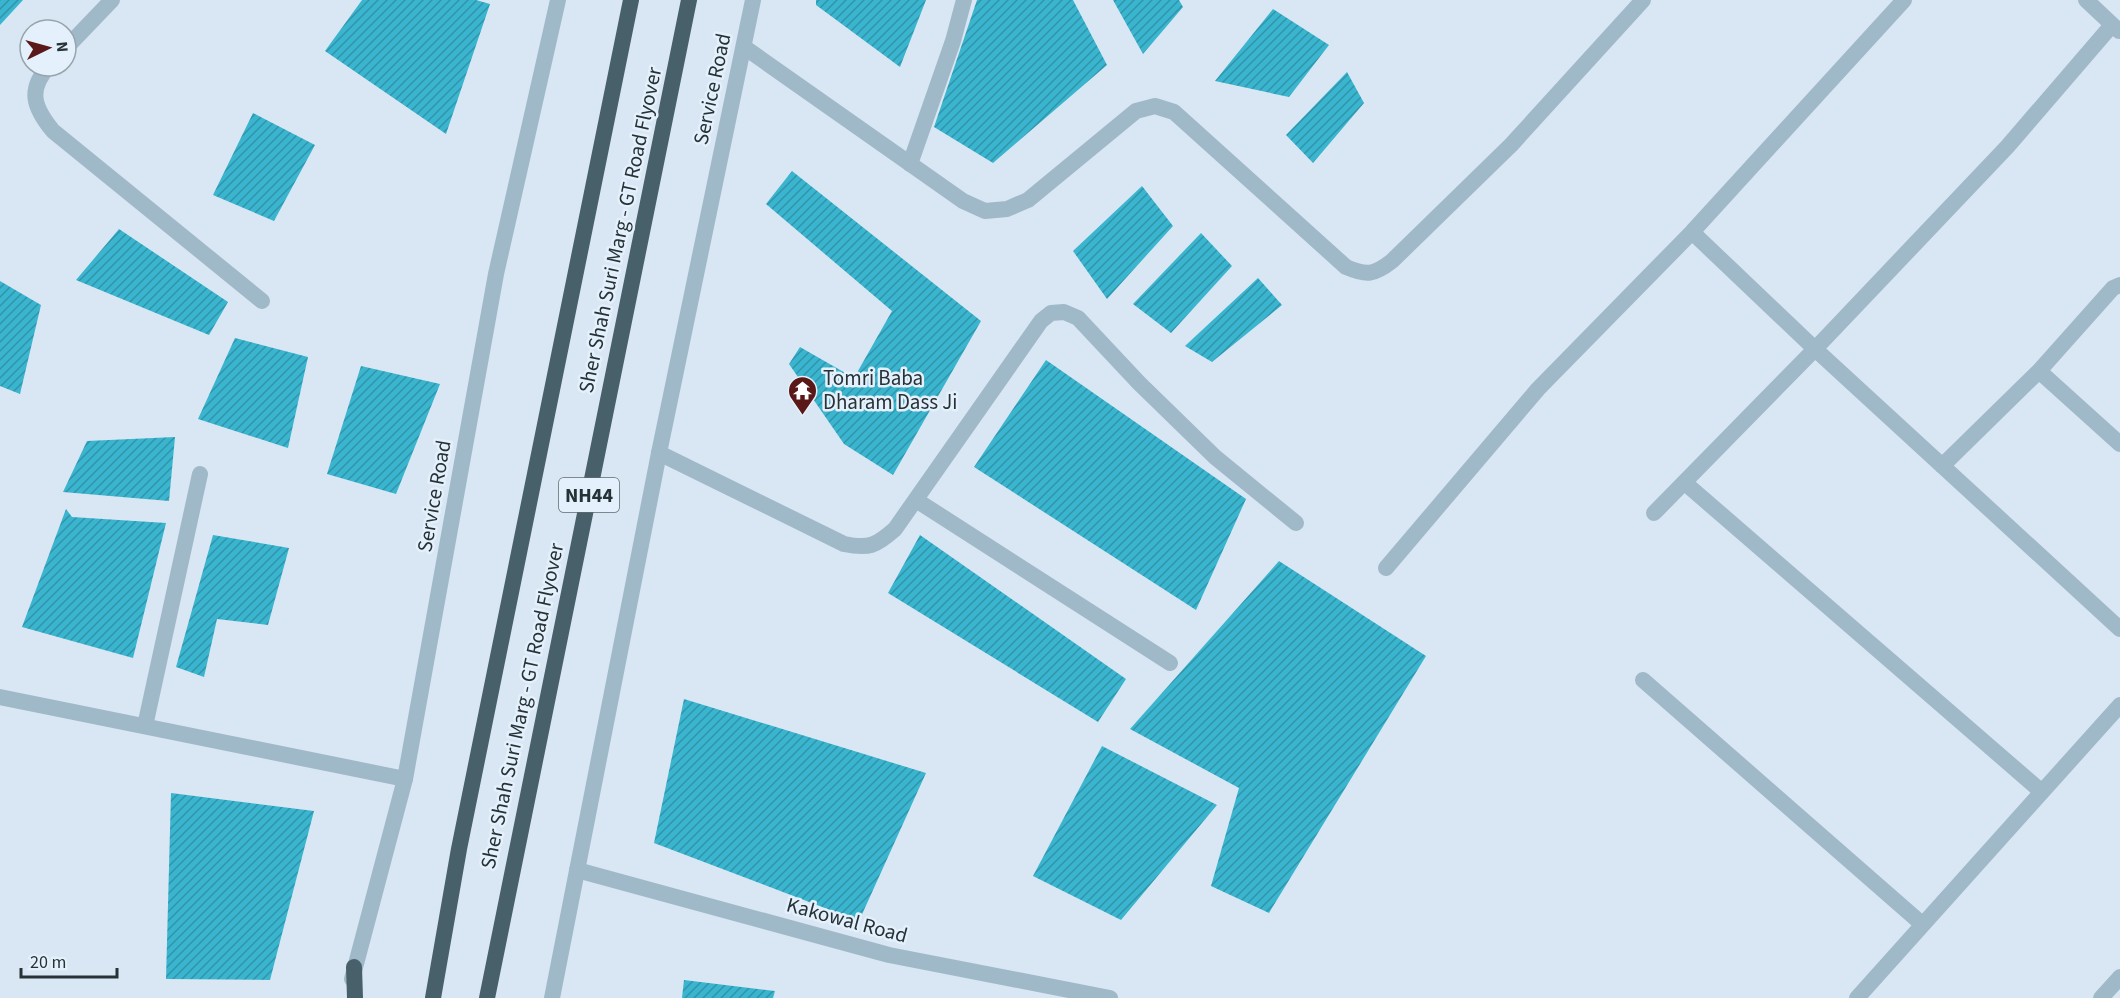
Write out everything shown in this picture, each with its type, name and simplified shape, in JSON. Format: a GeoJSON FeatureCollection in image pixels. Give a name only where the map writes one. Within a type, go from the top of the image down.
{"type":"FeatureCollection","features":[{"type":"Feature","properties":{"kind":"highway","name":"Sher Shah Suri Marg - GT Road Flyover"},"geometry":{"type":"LineString","coordinates":[[433,998],[459,849],[631,0]]}},
{"type":"Feature","properties":{"kind":"highway","name":"Sher Shah Suri Marg - GT Road Flyover"},"geometry":{"type":"LineString","coordinates":[[487,998],[689,0]]}},
{"type":"Feature","properties":{"kind":"highway"},"geometry":{"type":"LineString","coordinates":[[354,967],[355,998]]}},
{"type":"Feature","properties":{"kind":"street"},"geometry":{"type":"LineString","coordinates":[[78,35],[112,0]]}},
{"type":"Feature","properties":{"kind":"street","name":"Service Road"},"geometry":{"type":"LineString","coordinates":[[348,998],[354,967],[405,779],[496,274],[558,0]]}},
{"type":"Feature","properties":{"kind":"street","name":"Service Road"},"geometry":{"type":"LineString","coordinates":[[552,998],[659,453],[753,0]]}},
{"type":"Feature","properties":{"kind":"street"},"geometry":{"type":"LineString","coordinates":[[910,164],[953,41],[964,0]]}},
{"type":"Feature","properties":{"kind":"street"},"geometry":{"type":"LineString","coordinates":[[744,47],[963,201],[985,211],[1007,209],[1029,200],[1136,111],[1155,106],[1173,112],[1346,267],[1361,274],[1377,272],[1392,261],[1511,145],[1643,0]]}},
{"type":"Feature","properties":{"kind":"street"},"geometry":{"type":"LineString","coordinates":[[1386,568],[1538,389],[1692,232],[1904,0]]}},
{"type":"Feature","properties":{"kind":"street"},"geometry":{"type":"LineString","coordinates":[[1654,513],[1815,350],[2116,28],[2086,0]]}},
{"type":"Feature","properties":{"kind":"street"},"geometry":{"type":"LineString","coordinates":[[38,78],[34,96],[39,114],[53,131],[262,301]]}},
{"type":"Feature","properties":{"kind":"street"},"geometry":{"type":"LineString","coordinates":[[1692,232],[1815,350],[2120,629]]}},
{"type":"Feature","properties":{"kind":"street"},"geometry":{"type":"LineString","coordinates":[[1942,466],[2039,371],[2113,288],[2120,285]]}},
{"type":"Feature","properties":{"kind":"street"},"geometry":{"type":"LineString","coordinates":[[659,453],[844,544],[860,547],[880,543],[895,530],[1041,321],[1051,313],[1064,312],[1078,318],[1139,383],[1215,457],[1296,523]]}},
{"type":"Feature","properties":{"kind":"street"},"geometry":{"type":"LineString","coordinates":[[2039,371],[2120,444]]}},
{"type":"Feature","properties":{"kind":"street"},"geometry":{"type":"LineString","coordinates":[[145,726],[200,474]]}},
{"type":"Feature","properties":{"kind":"street"},"geometry":{"type":"LineString","coordinates":[[1685,483],[2042,792]]}},
{"type":"Feature","properties":{"kind":"street"},"geometry":{"type":"LineString","coordinates":[[916,500],[1170,663]]}},
{"type":"Feature","properties":{"kind":"street"},"geometry":{"type":"LineString","coordinates":[[1643,680],[1922,924]]}},
{"type":"Feature","properties":{"kind":"street"},"geometry":{"type":"LineString","coordinates":[[0,697],[405,779]]}},
{"type":"Feature","properties":{"kind":"street"},"geometry":{"type":"LineString","coordinates":[[1857,998],[2120,705]]}},
{"type":"Feature","properties":{"kind":"street","name":"Kakowal Road"},"geometry":{"type":"LineString","coordinates":[[577,870],[889,955],[1110,998]]}},
{"type":"Feature","properties":{"kind":"street"},"geometry":{"type":"LineString","coordinates":[[2101,998],[2118,982]]}},
{"type":"Feature","properties":{"kind":"building"},"geometry":{"type":"Polygon","coordinates":[[[0,0],[23,0],[0,25],[0,0]]]}},
{"type":"Feature","properties":{"kind":"building"},"geometry":{"type":"Polygon","coordinates":[[[362,0],[476,0],[490,4],[446,134],[325,51],[362,0]]]}},
{"type":"Feature","properties":{"kind":"building"},"geometry":{"type":"Polygon","coordinates":[[[816,0],[926,0],[900,67],[816,5],[816,0]]]}},
{"type":"Feature","properties":{"kind":"building"},"geometry":{"type":"Polygon","coordinates":[[[977,0],[1073,0],[1107,65],[993,163],[934,127],[977,0]]]}},
{"type":"Feature","properties":{"kind":"building"},"geometry":{"type":"Polygon","coordinates":[[[1113,0],[1179,0],[1183,7],[1143,54],[1113,0]]]}},
{"type":"Feature","properties":{"kind":"building"},"geometry":{"type":"Polygon","coordinates":[[[1273,9],[1329,45],[1289,97],[1215,81],[1273,9]]]}},
{"type":"Feature","properties":{"kind":"building"},"geometry":{"type":"Polygon","coordinates":[[[1347,72],[1364,103],[1313,163],[1286,135],[1347,72]]]}},
{"type":"Feature","properties":{"kind":"building"},"geometry":{"type":"Polygon","coordinates":[[[253,113],[315,145],[274,221],[213,195],[253,113]]]}},
{"type":"Feature","properties":{"kind":"building"},"geometry":{"type":"Polygon","coordinates":[[[792,171],[981,321],[893,475],[844,444],[789,364],[800,347],[854,378],[892,311],[766,204],[792,171]]]}},
{"type":"Feature","properties":{"kind":"building"},"geometry":{"type":"Polygon","coordinates":[[[1142,186],[1173,226],[1107,299],[1073,251],[1142,186]]]}},
{"type":"Feature","properties":{"kind":"building"},"geometry":{"type":"Polygon","coordinates":[[[119,229],[228,302],[209,335],[76,280],[119,229]]]}},
{"type":"Feature","properties":{"kind":"building"},"geometry":{"type":"Polygon","coordinates":[[[1201,233],[1232,266],[1171,333],[1133,304],[1201,233]]]}},
{"type":"Feature","properties":{"kind":"building"},"geometry":{"type":"Polygon","coordinates":[[[1258,278],[1282,305],[1212,362],[1185,346],[1258,278]]]}},
{"type":"Feature","properties":{"kind":"building"},"geometry":{"type":"Polygon","coordinates":[[[0,281],[41,305],[20,394],[0,386],[0,281]]]}},
{"type":"Feature","properties":{"kind":"building"},"geometry":{"type":"Polygon","coordinates":[[[235,338],[308,357],[288,448],[198,419],[235,338]]]}},
{"type":"Feature","properties":{"kind":"building"},"geometry":{"type":"Polygon","coordinates":[[[1046,360],[1246,499],[1196,610],[974,467],[1046,360]]]}},
{"type":"Feature","properties":{"kind":"building"},"geometry":{"type":"Polygon","coordinates":[[[361,366],[440,384],[396,494],[327,474],[361,366]]]}},
{"type":"Feature","properties":{"kind":"building"},"geometry":{"type":"Polygon","coordinates":[[[175,437],[169,501],[63,492],[87,441],[175,437]]]}},
{"type":"Feature","properties":{"kind":"building"},"geometry":{"type":"Polygon","coordinates":[[[66,509],[72,517],[166,523],[133,658],[22,627],[66,509]]]}},
{"type":"Feature","properties":{"kind":"building"},"geometry":{"type":"Polygon","coordinates":[[[213,535],[289,548],[268,625],[217,619],[204,677],[176,667],[213,535]]]}},
{"type":"Feature","properties":{"kind":"building"},"geometry":{"type":"Polygon","coordinates":[[[920,535],[1126,679],[1098,722],[888,593],[920,535]]]}},
{"type":"Feature","properties":{"kind":"building"},"geometry":{"type":"Polygon","coordinates":[[[1279,561],[1426,656],[1269,913],[1211,886],[1239,788],[1130,729],[1279,561]]]}},
{"type":"Feature","properties":{"kind":"building"},"geometry":{"type":"Polygon","coordinates":[[[684,699],[926,773],[859,921],[654,843],[684,699]]]}},
{"type":"Feature","properties":{"kind":"building"},"geometry":{"type":"Polygon","coordinates":[[[1102,746],[1217,805],[1121,920],[1033,876],[1102,746]]]}},
{"type":"Feature","properties":{"kind":"building"},"geometry":{"type":"Polygon","coordinates":[[[171,793],[314,811],[270,980],[166,979],[171,793]]]}},
{"type":"Feature","properties":{"kind":"building"},"geometry":{"type":"Polygon","coordinates":[[[684,980],[775,991],[773,998],[682,998],[684,980]]]}},
{"type":"Feature","properties":{"kind":"place","name":"Tomri Baba Dharam Dass Ji"},"geometry":{"type":"Point","coordinates":[802,416]}}]}
